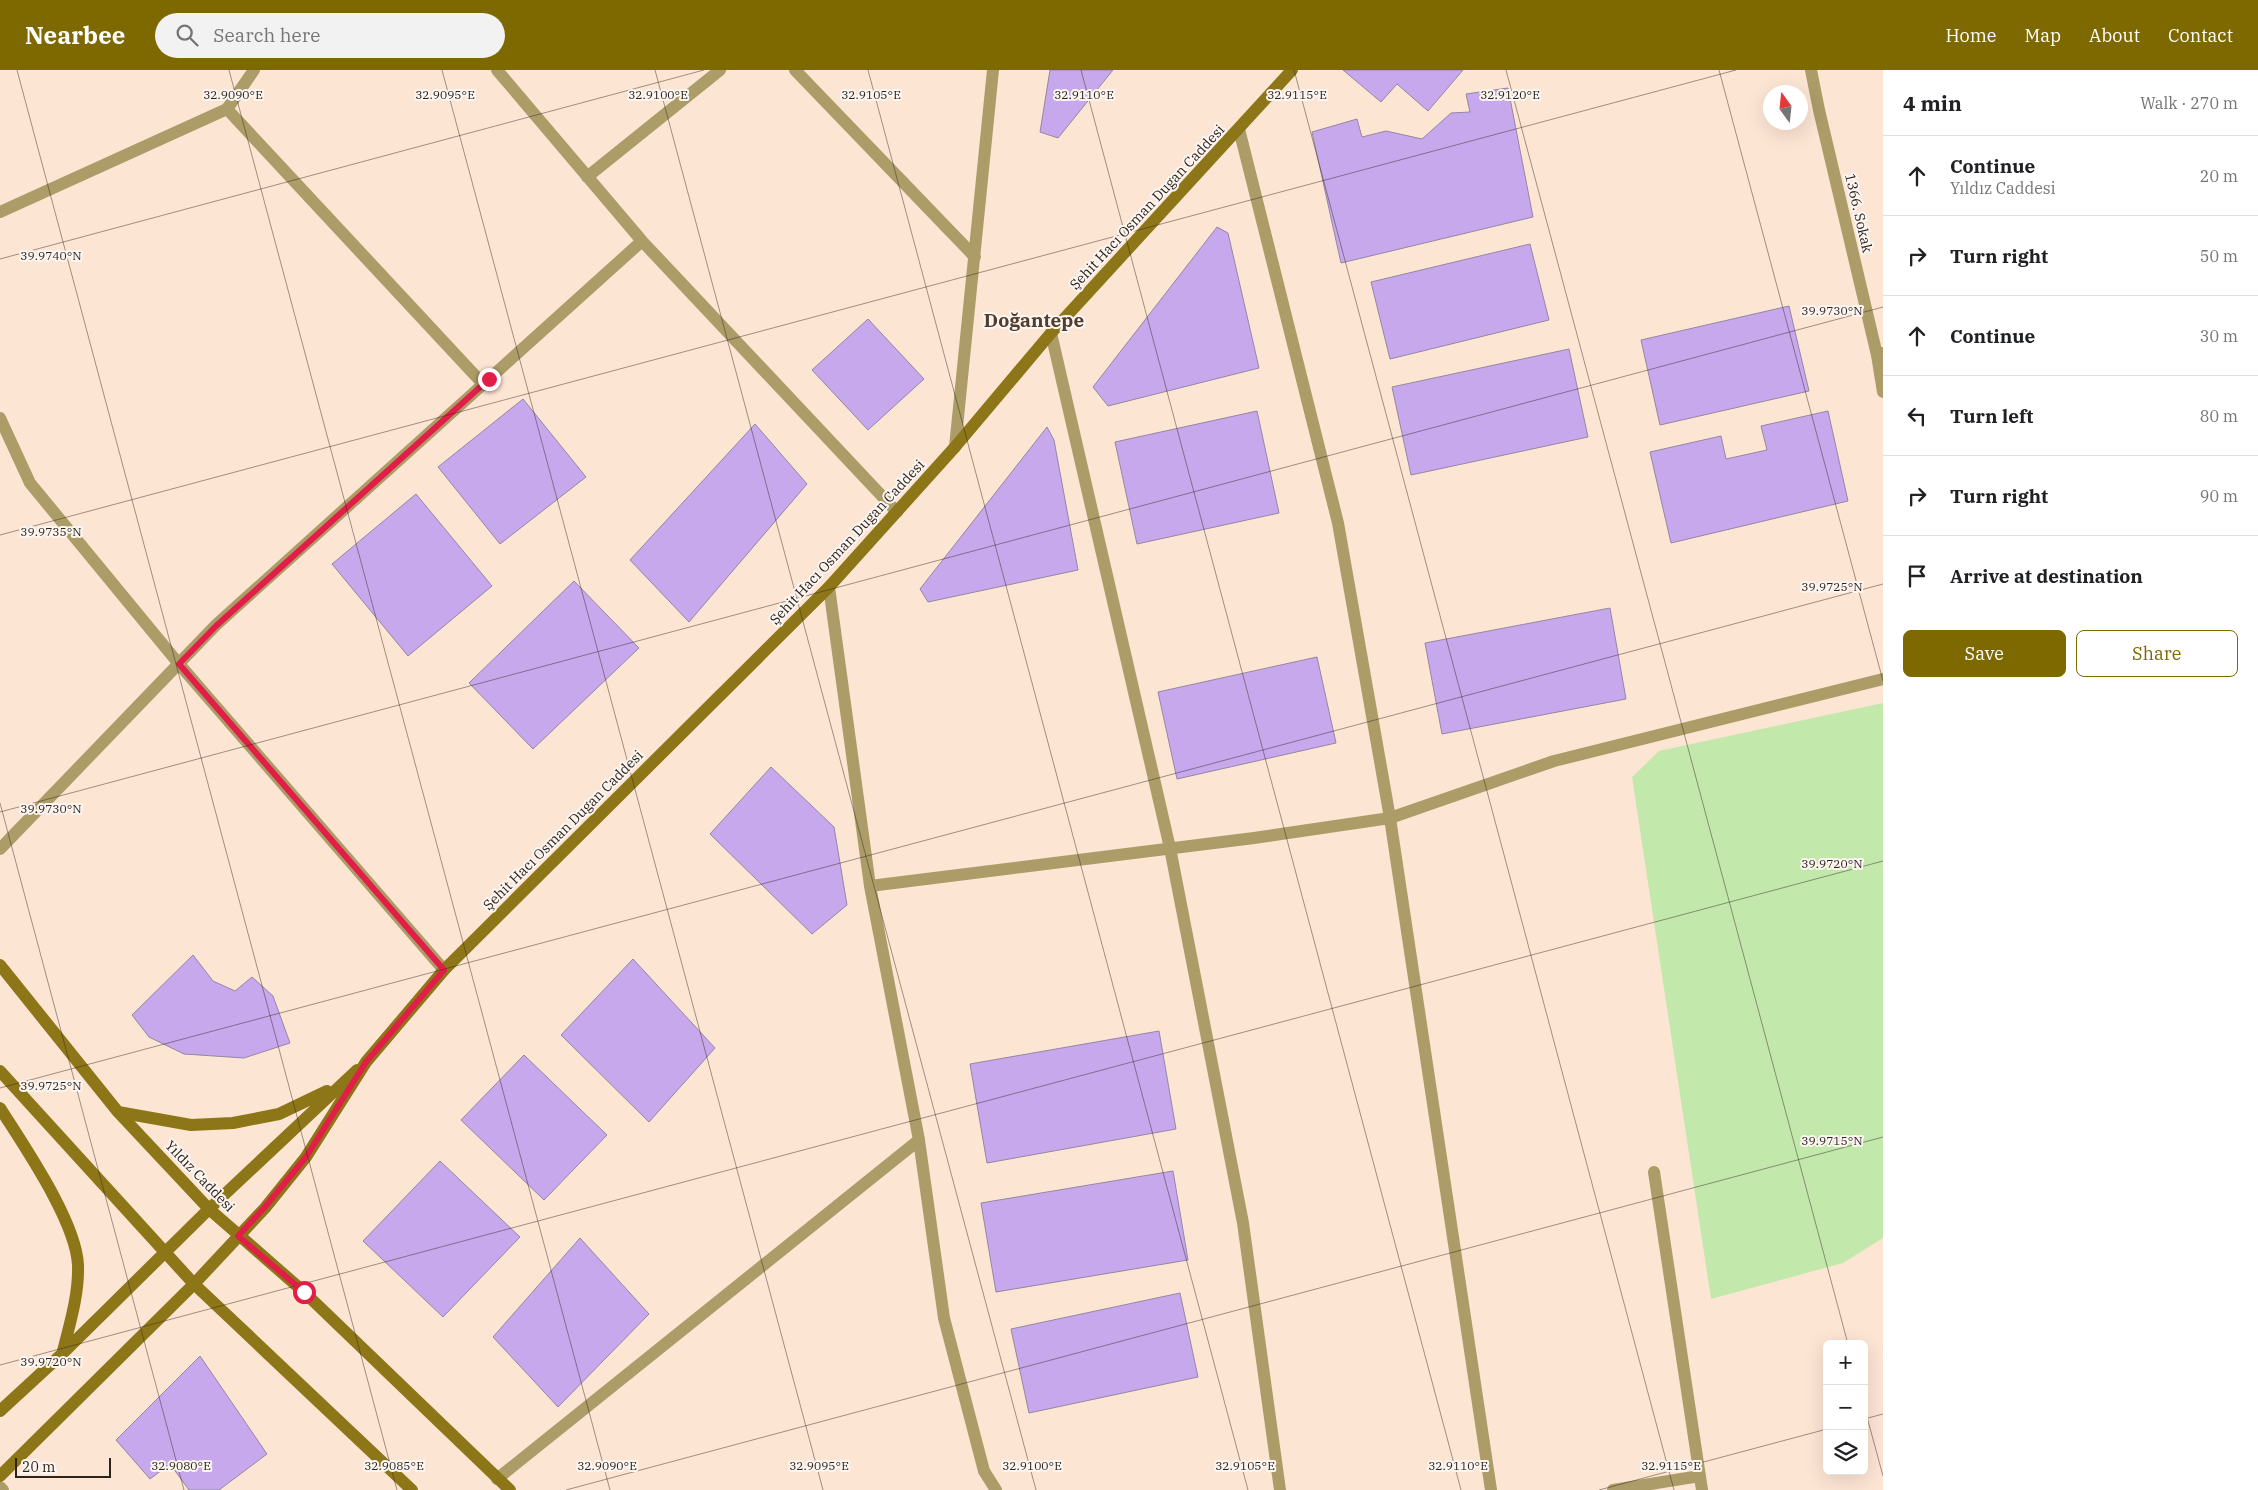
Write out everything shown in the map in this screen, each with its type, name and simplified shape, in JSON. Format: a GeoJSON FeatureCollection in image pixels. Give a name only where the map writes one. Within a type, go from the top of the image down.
{"type":"FeatureCollection","features":[{"type":"Feature","properties":{"kind":"main road","name":"Şehit Hacı Osman Dugan Caddesi"},"geometry":{"type":"LineString","coordinates":[[366,1062],[444,970],[829,588],[955,447],[1052,332],[1292,70]]}},
{"type":"Feature","properties":{"kind":"main road","name":"Yıldız Caddesi"},"geometry":{"type":"LineString","coordinates":[[0,966],[118,1112],[208,1209],[304,1292],[510,1490]]}},
{"type":"Feature","properties":{"kind":"main road"},"geometry":{"type":"LineString","coordinates":[[0,1411],[63,1353],[208,1209],[338,1085],[366,1062]]}},
{"type":"Feature","properties":{"kind":"main road"},"geometry":{"type":"LineString","coordinates":[[0,1476],[194,1284],[264,1208],[306,1157],[366,1062]]}},
{"type":"Feature","properties":{"kind":"main road"},"geometry":{"type":"LineString","coordinates":[[0,1071],[166,1250],[194,1284],[412,1490]]}},
{"type":"Feature","properties":{"kind":"main road"},"geometry":{"type":"LineString","coordinates":[[118,1112],[191,1125],[233,1123],[279,1114],[338,1085]]}},
{"type":"Feature","properties":{"kind":"main road"},"geometry":{"type":"LineString","coordinates":[[0,1108],[28,1152],[72,1235],[78,1263],[77,1293],[63,1353]]}},
{"type":"Feature","properties":{"kind":"street"},"geometry":{"type":"LineString","coordinates":[[0,212],[226,109],[254,70]]}},
{"type":"Feature","properties":{"kind":"street"},"geometry":{"type":"LineString","coordinates":[[496,70],[642,241],[897,512]]}},
{"type":"Feature","properties":{"kind":"street"},"geometry":{"type":"LineString","coordinates":[[588,177],[720,70]]}},
{"type":"Feature","properties":{"kind":"street"},"geometry":{"type":"LineString","coordinates":[[795,70],[975,257]]}},
{"type":"Feature","properties":{"kind":"street"},"geometry":{"type":"LineString","coordinates":[[955,447],[993,70]]}},
{"type":"Feature","properties":{"kind":"street","name":"1366. Sokak"},"geometry":{"type":"LineString","coordinates":[[1812,70],[1819,110],[1880,354],[1883,392]]}},
{"type":"Feature","properties":{"kind":"street"},"geometry":{"type":"LineString","coordinates":[[226,109],[484,385]]}},
{"type":"Feature","properties":{"kind":"street"},"geometry":{"type":"LineString","coordinates":[[1239,129],[1338,523],[1390,818],[1491,1490]]}},
{"type":"Feature","properties":{"kind":"street"},"geometry":{"type":"LineString","coordinates":[[0,849],[216,626],[642,241]]}},
{"type":"Feature","properties":{"kind":"street"},"geometry":{"type":"LineString","coordinates":[[1052,332],[1170,848],[1243,1223],[1280,1490]]}},
{"type":"Feature","properties":{"kind":"street"},"geometry":{"type":"LineString","coordinates":[[0,418],[30,483],[179,664],[444,970]]}},
{"type":"Feature","properties":{"kind":"street"},"geometry":{"type":"LineString","coordinates":[[829,588],[870,886],[919,1140],[944,1318],[984,1471],[996,1490]]}},
{"type":"Feature","properties":{"kind":"street"},"geometry":{"type":"LineString","coordinates":[[870,886],[1390,818],[1554,761],[1883,679]]}},
{"type":"Feature","properties":{"kind":"street"},"geometry":{"type":"LineString","coordinates":[[497,1479],[919,1140]]}},
{"type":"Feature","properties":{"kind":"street"},"geometry":{"type":"LineString","coordinates":[[1654,1172],[1702,1490]]}},
{"type":"Feature","properties":{"kind":"street"},"geometry":{"type":"LineString","coordinates":[[1613,1490],[1700,1476]]}},
{"type":"Feature","properties":{"kind":"street"},"geometry":{"type":"LineString","coordinates":[[0,1487],[4,1490]]}},
{"type":"Feature","properties":{"kind":"green space"},"geometry":{"type":"Polygon","coordinates":[[[1883,703],[1883,1238],[1843,1263],[1711,1299],[1632,777],[1659,751],[1883,703]]]}},
{"type":"Feature","properties":{"kind":"building"},"geometry":{"type":"Polygon","coordinates":[[[1050,70],[1113,70],[1058,138],[1040,132],[1050,70]]]}},
{"type":"Feature","properties":{"kind":"building"},"geometry":{"type":"Polygon","coordinates":[[[1343,70],[1463,70],[1428,111],[1397,84],[1381,102],[1343,70]]]}},
{"type":"Feature","properties":{"kind":"building"},"geometry":{"type":"Polygon","coordinates":[[[1508,88],[1533,217],[1341,263],[1312,132],[1357,119],[1362,137],[1386,131],[1422,139],[1451,113],[1470,112],[1466,94],[1508,88]]]}},
{"type":"Feature","properties":{"kind":"building"},"geometry":{"type":"Polygon","coordinates":[[[1217,227],[1228,233],[1259,368],[1108,406],[1093,387],[1217,227]]]}},
{"type":"Feature","properties":{"kind":"building"},"geometry":{"type":"Polygon","coordinates":[[[1530,244],[1549,320],[1390,359],[1371,282],[1530,244]]]}},
{"type":"Feature","properties":{"kind":"building"},"geometry":{"type":"Polygon","coordinates":[[[1789,306],[1809,391],[1660,425],[1641,340],[1789,306]]]}},
{"type":"Feature","properties":{"kind":"building"},"geometry":{"type":"Polygon","coordinates":[[[868,319],[924,379],[868,430],[812,370],[868,319]]]}},
{"type":"Feature","properties":{"kind":"building"},"geometry":{"type":"Polygon","coordinates":[[[1569,349],[1588,437],[1411,475],[1392,387],[1569,349]]]}},
{"type":"Feature","properties":{"kind":"building"},"geometry":{"type":"Polygon","coordinates":[[[523,399],[586,477],[500,544],[438,467],[523,399]]]}},
{"type":"Feature","properties":{"kind":"building"},"geometry":{"type":"Polygon","coordinates":[[[1257,411],[1279,513],[1137,544],[1115,442],[1257,411]]]}},
{"type":"Feature","properties":{"kind":"building"},"geometry":{"type":"Polygon","coordinates":[[[1828,411],[1848,501],[1671,543],[1650,452],[1721,436],[1726,459],[1767,450],[1761,426],[1828,411]]]}},
{"type":"Feature","properties":{"kind":"building"},"geometry":{"type":"Polygon","coordinates":[[[755,424],[807,484],[689,622],[630,560],[755,424]]]}},
{"type":"Feature","properties":{"kind":"building"},"geometry":{"type":"Polygon","coordinates":[[[1047,427],[1054,440],[1078,570],[928,602],[920,589],[1047,427]]]}},
{"type":"Feature","properties":{"kind":"building"},"geometry":{"type":"Polygon","coordinates":[[[416,494],[492,586],[408,656],[332,564],[416,494]]]}},
{"type":"Feature","properties":{"kind":"building"},"geometry":{"type":"Polygon","coordinates":[[[574,581],[639,648],[533,749],[469,683],[574,581]]]}},
{"type":"Feature","properties":{"kind":"building"},"geometry":{"type":"Polygon","coordinates":[[[1610,608],[1626,699],[1442,734],[1425,643],[1610,608]]]}},
{"type":"Feature","properties":{"kind":"building"},"geometry":{"type":"Polygon","coordinates":[[[1317,657],[1336,743],[1177,779],[1158,692],[1317,657]]]}},
{"type":"Feature","properties":{"kind":"building"},"geometry":{"type":"Polygon","coordinates":[[[771,767],[834,827],[847,905],[812,934],[710,834],[771,767]]]}},
{"type":"Feature","properties":{"kind":"building"},"geometry":{"type":"Polygon","coordinates":[[[193,955],[213,981],[235,991],[252,977],[273,996],[290,1043],[244,1058],[184,1054],[149,1037],[132,1015],[193,955]]]}},
{"type":"Feature","properties":{"kind":"building"},"geometry":{"type":"Polygon","coordinates":[[[633,959],[715,1048],[649,1122],[561,1035],[633,959]]]}},
{"type":"Feature","properties":{"kind":"building"},"geometry":{"type":"Polygon","coordinates":[[[1159,1031],[1176,1129],[987,1163],[970,1064],[1159,1031]]]}},
{"type":"Feature","properties":{"kind":"building"},"geometry":{"type":"Polygon","coordinates":[[[524,1055],[607,1135],[544,1200],[461,1120],[524,1055]]]}},
{"type":"Feature","properties":{"kind":"building"},"geometry":{"type":"Polygon","coordinates":[[[440,1161],[520,1237],[443,1317],[363,1241],[440,1161]]]}},
{"type":"Feature","properties":{"kind":"building"},"geometry":{"type":"Polygon","coordinates":[[[1173,1171],[1188,1260],[996,1292],[981,1203],[1173,1171]]]}},
{"type":"Feature","properties":{"kind":"building"},"geometry":{"type":"Polygon","coordinates":[[[580,1238],[649,1314],[558,1407],[493,1337],[580,1238]]]}},
{"type":"Feature","properties":{"kind":"building"},"geometry":{"type":"Polygon","coordinates":[[[1180,1293],[1198,1377],[1029,1413],[1011,1329],[1180,1293]]]}},
{"type":"Feature","properties":{"kind":"building"},"geometry":{"type":"Polygon","coordinates":[[[200,1356],[267,1454],[219,1490],[189,1490],[170,1464],[150,1479],[116,1440],[200,1356]]]}},
{"type":"Feature","properties":{"kind":"district","name":"Doğantepe"},"geometry":{"type":"Point","coordinates":[1034,320]}},
{"type":"Feature","properties":{"kind":"route"},"geometry":{"type":"LineString","coordinates":[[304,1292],[238,1236],[306,1157],[366,1062],[444,970],[179,664],[216,626],[489,379]]}}]}
